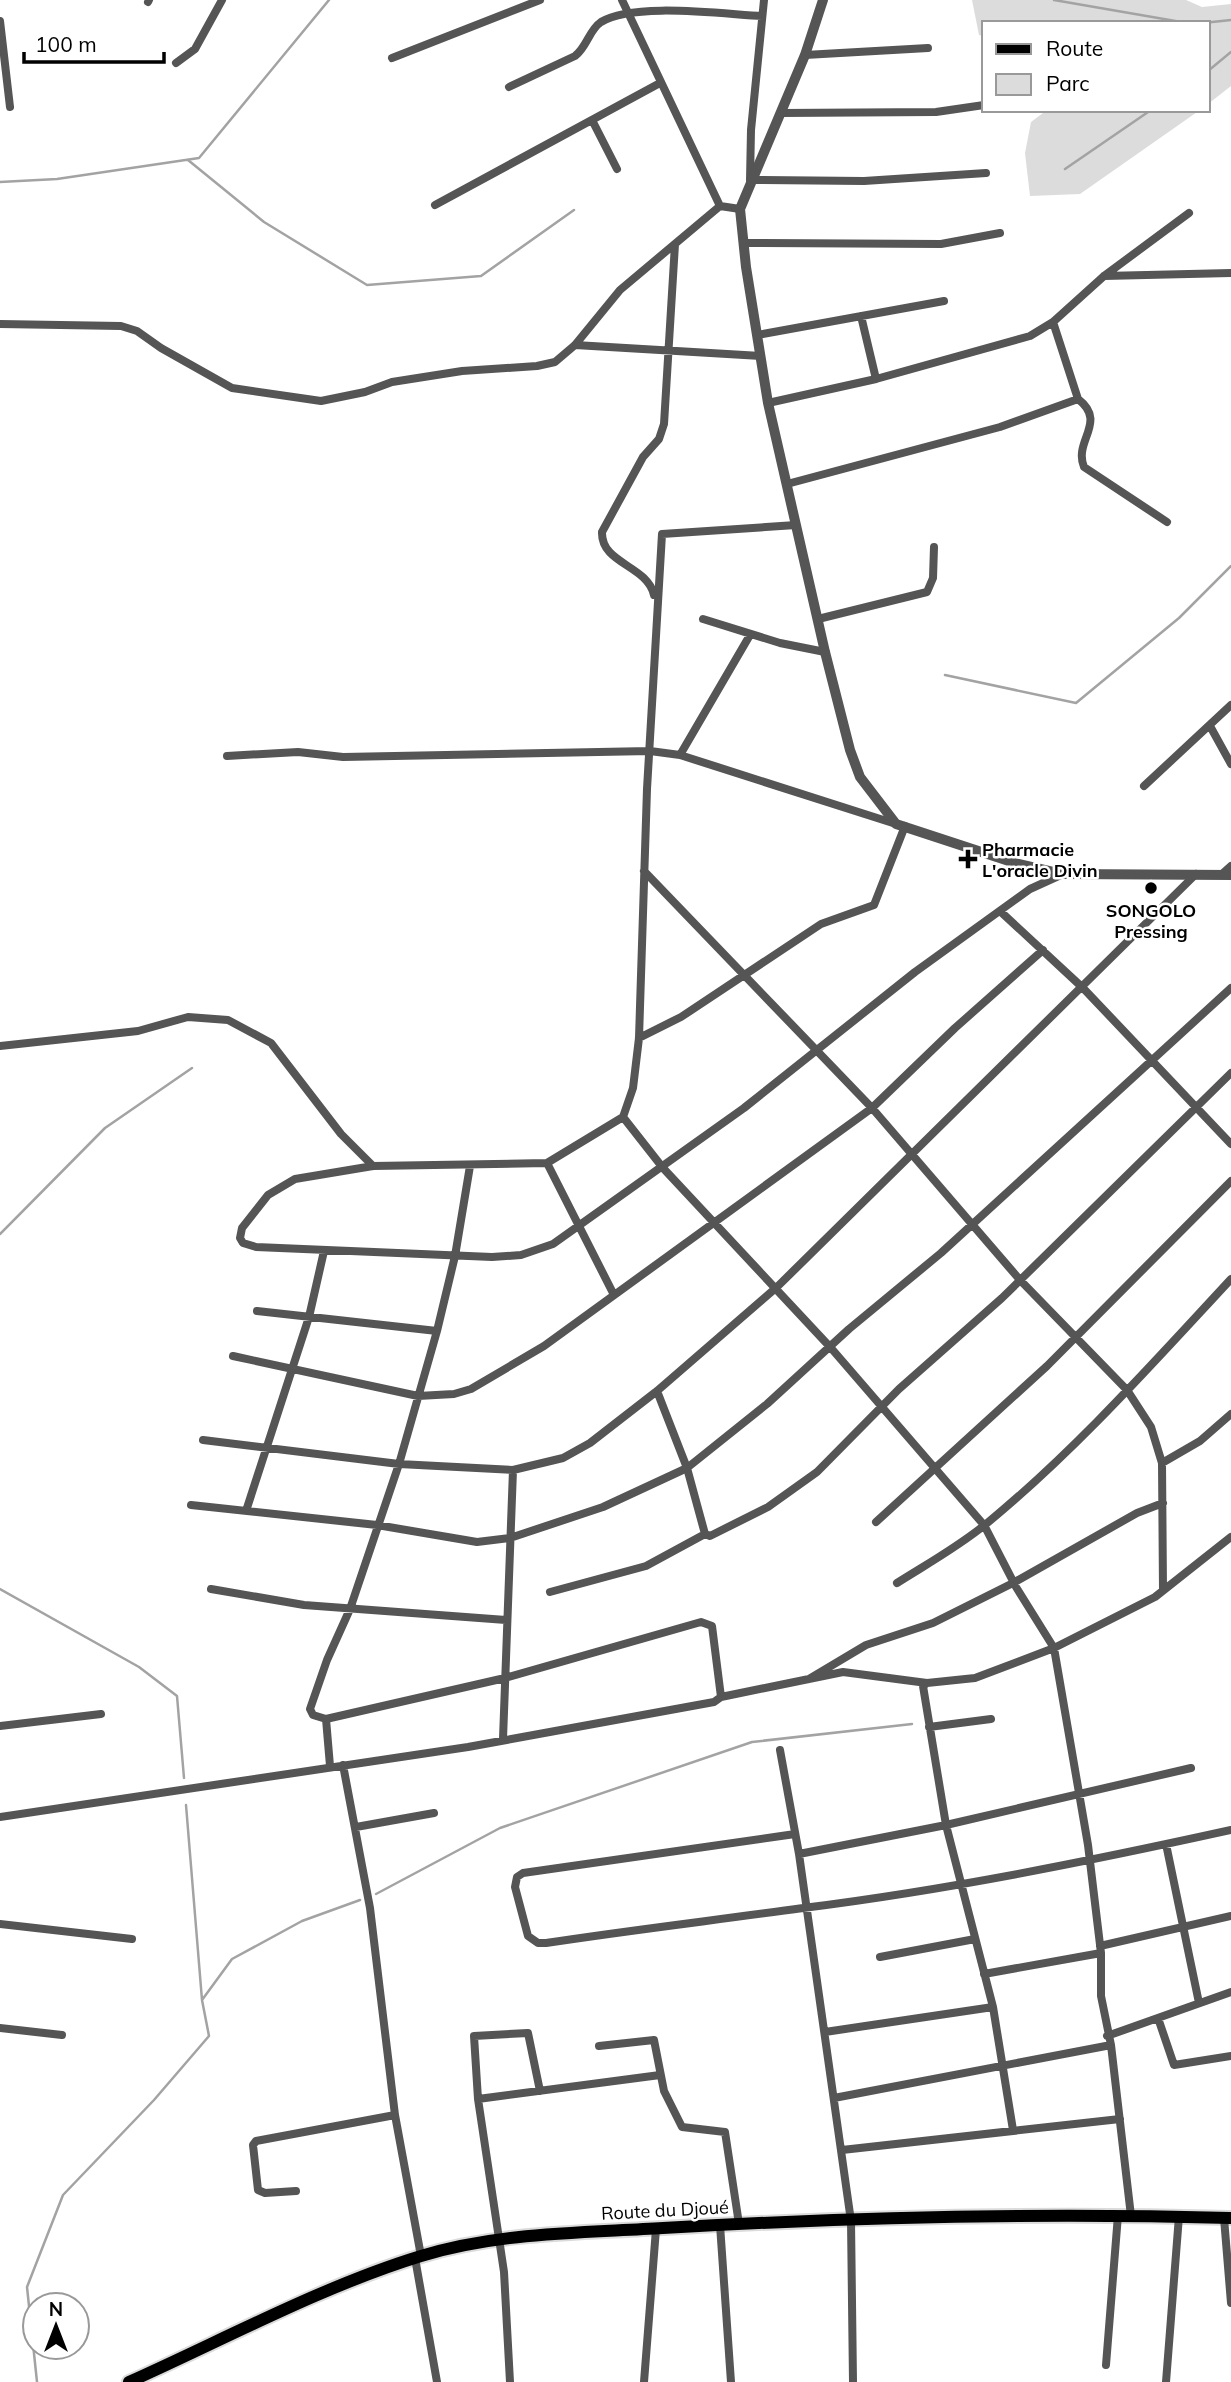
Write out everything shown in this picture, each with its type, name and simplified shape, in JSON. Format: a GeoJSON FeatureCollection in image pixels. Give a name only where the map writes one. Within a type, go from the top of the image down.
{"type":"FeatureCollection","features":[{"type":"Feature","properties":{"kind":"main road","name":"Route du Djoué"},"geometry":{"type":"LineString","coordinates":[[129,2382],[300,2305],[418,2257],[499,2240],[576,2232],[739,2224],[1118,2215],[1228,2218]]}},
{"type":"Feature","properties":{"kind":"street"},"geometry":{"type":"LineString","coordinates":[[176,63],[195,49],[222,0]]}},
{"type":"Feature","properties":{"kind":"street"},"geometry":{"type":"LineString","coordinates":[[392,58],[540,0]]}},
{"type":"Feature","properties":{"kind":"street"},"geometry":{"type":"LineString","coordinates":[[622,0],[720,206]]}},
{"type":"Feature","properties":{"kind":"street"},"geometry":{"type":"LineString","coordinates":[[750,180],[751,130],[764,0]]}},
{"type":"Feature","properties":{"kind":"street"},"geometry":{"type":"LineString","coordinates":[[822,0],[805,55],[740,209],[743,243],[768,403],[850,750],[860,778],[900,825]]}},
{"type":"Feature","properties":{"kind":"street"},"geometry":{"type":"LineString","coordinates":[[509,86],[575,56],[583,50],[597,25],[626,11],[762,16]]}},
{"type":"Feature","properties":{"kind":"street"},"geometry":{"type":"LineString","coordinates":[[0,21],[10,107]]}},
{"type":"Feature","properties":{"kind":"street"},"geometry":{"type":"LineString","coordinates":[[805,55],[928,48]]}},
{"type":"Feature","properties":{"kind":"street"},"geometry":{"type":"LineString","coordinates":[[435,205],[660,83]]}},
{"type":"Feature","properties":{"kind":"street"},"geometry":{"type":"LineString","coordinates":[[781,113],[936,112],[982,105]]}},
{"type":"Feature","properties":{"kind":"street"},"geometry":{"type":"LineString","coordinates":[[592,120],[617,169]]}},
{"type":"Feature","properties":{"kind":"street"},"geometry":{"type":"LineString","coordinates":[[750,180],[864,181],[986,173]]}},
{"type":"Feature","properties":{"kind":"street"},"geometry":{"type":"LineString","coordinates":[[0,324],[121,326],[137,331],[161,348],[232,388],[321,401],[415,378],[555,362],[575,345],[620,290],[720,206],[740,209]]}},
{"type":"Feature","properties":{"kind":"street"},"geometry":{"type":"LineString","coordinates":[[768,403],[876,379],[1030,336],[1053,322],[1104,276],[1189,213]]}},
{"type":"Feature","properties":{"kind":"street"},"geometry":{"type":"LineString","coordinates":[[743,243],[941,244],[1000,233]]}},
{"type":"Feature","properties":{"kind":"street"},"geometry":{"type":"LineString","coordinates":[[656,604],[652,586],[645,576],[606,550],[602,542],[602,532],[643,457],[661,433],[675,244]]}},
{"type":"Feature","properties":{"kind":"street"},"geometry":{"type":"LineString","coordinates":[[1104,276],[1231,273]]}},
{"type":"Feature","properties":{"kind":"street"},"geometry":{"type":"LineString","coordinates":[[757,335],[944,301]]}},
{"type":"Feature","properties":{"kind":"street"},"geometry":{"type":"LineString","coordinates":[[861,316],[876,379]]}},
{"type":"Feature","properties":{"kind":"street"},"geometry":{"type":"LineString","coordinates":[[1053,322],[1078,399],[1091,414],[1083,452],[1084,467],[1167,522]]}},
{"type":"Feature","properties":{"kind":"street"},"geometry":{"type":"LineString","coordinates":[[575,345],[669,348],[761,356]]}},
{"type":"Feature","properties":{"kind":"street"},"geometry":{"type":"LineString","coordinates":[[786,484],[1000,427],[1078,399]]}},
{"type":"Feature","properties":{"kind":"street"},"geometry":{"type":"LineString","coordinates":[[796,525],[662,534],[656,604],[639,1038],[633,1088],[623,1117],[547,1164],[373,1166],[283,1183],[262,1202],[240,1232],[240,1238],[247,1246],[454,1256],[521,1255],[553,1244],[663,1168],[817,1052],[915,972],[1030,889],[1063,874]]}},
{"type":"Feature","properties":{"kind":"street"},"geometry":{"type":"LineString","coordinates":[[818,619],[927,592],[933,578],[934,547]]}},
{"type":"Feature","properties":{"kind":"street"},"geometry":{"type":"LineString","coordinates":[[703,619],[750,635],[825,652]]}},
{"type":"Feature","properties":{"kind":"street"},"geometry":{"type":"LineString","coordinates":[[680,755],[750,635]]}},
{"type":"Feature","properties":{"kind":"street"},"geometry":{"type":"LineString","coordinates":[[1144,786],[1231,705]]}},
{"type":"Feature","properties":{"kind":"street"},"geometry":{"type":"LineString","coordinates":[[1210,726],[1231,764]]}},
{"type":"Feature","properties":{"kind":"street"},"geometry":{"type":"LineString","coordinates":[[227,756],[298,752],[343,757],[650,751],[680,755],[1016,863],[1063,874],[1226,875],[1231,866]]}},
{"type":"Feature","properties":{"kind":"street"},"geometry":{"type":"LineString","coordinates":[[639,1038],[664,1027],[821,925],[874,905],[900,825]]}},
{"type":"Feature","properties":{"kind":"street"},"geometry":{"type":"LineString","coordinates":[[644,871],[742,976],[872,1108],[1020,1280],[1127,1390],[1151,1427],[1162,1463],[1163,1591]]}},
{"type":"Feature","properties":{"kind":"street"},"geometry":{"type":"LineString","coordinates":[[203,1440],[399,1464],[513,1469],[552,1461],[590,1443],[657,1391],[777,1287],[1196,874]]}},
{"type":"Feature","properties":{"kind":"street"},"geometry":{"type":"LineString","coordinates":[[1001,912],[1083,988],[1231,1144]]}},
{"type":"Feature","properties":{"kind":"street"},"geometry":{"type":"LineString","coordinates":[[233,1356],[418,1396],[454,1394],[480,1384],[544,1346],[872,1108],[955,1028],[1043,950]]}},
{"type":"Feature","properties":{"kind":"street"},"geometry":{"type":"LineString","coordinates":[[191,1504],[377,1525],[477,1542],[510,1538],[603,1507],[687,1468],[831,1348],[849,1329],[972,1224],[1231,988]]}},
{"type":"Feature","properties":{"kind":"street"},"geometry":{"type":"LineString","coordinates":[[0,1046],[138,1031],[188,1017],[228,1020],[271,1043],[341,1134],[373,1166]]}},
{"type":"Feature","properties":{"kind":"street"},"geometry":{"type":"LineString","coordinates":[[550,1592],[646,1566],[705,1534],[710,1536],[768,1507],[817,1472],[881,1407],[1020,1280],[1231,1073]]}},
{"type":"Feature","properties":{"kind":"street"},"geometry":{"type":"LineString","coordinates":[[623,1117],[663,1168],[777,1287],[984,1525],[1013,1583],[1054,1647],[1090,1861],[1100,1950],[1101,1996],[1132,2216]]}},
{"type":"Feature","properties":{"kind":"street"},"geometry":{"type":"LineString","coordinates":[[547,1164],[614,1295]]}},
{"type":"Feature","properties":{"kind":"street"},"geometry":{"type":"LineString","coordinates":[[470,1166],[437,1331],[399,1464],[350,1609],[327,1660],[310,1709],[313,1715],[327,1719],[505,1678],[701,1622],[712,1626],[721,1696]]}},
{"type":"Feature","properties":{"kind":"street"},"geometry":{"type":"LineString","coordinates":[[876,1522],[981,1429],[1231,1181]]}},
{"type":"Feature","properties":{"kind":"street"},"geometry":{"type":"LineString","coordinates":[[246,1511],[309,1317],[324,1251]]}},
{"type":"Feature","properties":{"kind":"street"},"geometry":{"type":"LineString","coordinates":[[897,1583],[984,1525],[1127,1390],[1231,1279]]}},
{"type":"Feature","properties":{"kind":"street"},"geometry":{"type":"LineString","coordinates":[[257,1311],[437,1331]]}},
{"type":"Feature","properties":{"kind":"street"},"geometry":{"type":"LineString","coordinates":[[657,1391],[687,1468],[705,1534]]}},
{"type":"Feature","properties":{"kind":"street"},"geometry":{"type":"LineString","coordinates":[[1162,1463],[1200,1441],[1231,1413]]}},
{"type":"Feature","properties":{"kind":"street"},"geometry":{"type":"LineString","coordinates":[[503,1739],[513,1469]]}},
{"type":"Feature","properties":{"kind":"street"},"geometry":{"type":"LineString","coordinates":[[809,1679],[866,1645],[933,1623],[1013,1583],[1137,1513],[1163,1503]]}},
{"type":"Feature","properties":{"kind":"street"},"geometry":{"type":"LineString","coordinates":[[0,1817],[151,1797],[676,1711],[714,1702],[721,1696],[843,1672],[927,1683],[975,1678],[1054,1647],[1163,1591],[1231,1537]]}},
{"type":"Feature","properties":{"kind":"street"},"geometry":{"type":"LineString","coordinates":[[211,1589],[262,1601],[506,1620]]}},
{"type":"Feature","properties":{"kind":"street"},"geometry":{"type":"LineString","coordinates":[[927,1683],[922,1692],[946,1825],[993,2007],[1013,2130]]}},
{"type":"Feature","properties":{"kind":"street"},"geometry":{"type":"LineString","coordinates":[[0,1726],[101,1714]]}},
{"type":"Feature","properties":{"kind":"street"},"geometry":{"type":"LineString","coordinates":[[327,1719],[330,1766]]}},
{"type":"Feature","properties":{"kind":"street"},"geometry":{"type":"LineString","coordinates":[[929,1727],[991,1720]]}},
{"type":"Feature","properties":{"kind":"street"},"geometry":{"type":"LineString","coordinates":[[780,1750],[796,1834],[851,2221],[853,2382]]}},
{"type":"Feature","properties":{"kind":"street"},"geometry":{"type":"LineString","coordinates":[[343,1765],[370,1908],[395,2115],[437,2382]]}},
{"type":"Feature","properties":{"kind":"street"},"geometry":{"type":"LineString","coordinates":[[799,1854],[1080,1796],[1191,1768]]}},
{"type":"Feature","properties":{"kind":"street"},"geometry":{"type":"LineString","coordinates":[[356,1827],[435,1813]]}},
{"type":"Feature","properties":{"kind":"street"},"geometry":{"type":"LineString","coordinates":[[796,1834],[523,1873],[517,1877],[515,1887],[528,1936],[538,1943],[805,1908],[1090,1861],[1231,1830]]}},
{"type":"Feature","properties":{"kind":"street"},"geometry":{"type":"LineString","coordinates":[[1166,1844],[1199,2003]]}},
{"type":"Feature","properties":{"kind":"street"},"geometry":{"type":"LineString","coordinates":[[984,1974],[1100,1950],[1231,1916]]}},
{"type":"Feature","properties":{"kind":"street"},"geometry":{"type":"LineString","coordinates":[[0,1924],[132,1939]]}},
{"type":"Feature","properties":{"kind":"street"},"geometry":{"type":"LineString","coordinates":[[880,1957],[975,1939]]}},
{"type":"Feature","properties":{"kind":"street"},"geometry":{"type":"LineString","coordinates":[[834,2098],[1004,2065],[1109,2041],[1158,2018],[1231,1992]]}},
{"type":"Feature","properties":{"kind":"street"},"geometry":{"type":"LineString","coordinates":[[825,2032],[993,2007]]}},
{"type":"Feature","properties":{"kind":"street"},"geometry":{"type":"LineString","coordinates":[[1158,2018],[1174,2065],[1231,2056]]}},
{"type":"Feature","properties":{"kind":"street"},"geometry":{"type":"LineString","coordinates":[[0,2028],[62,2035]]}},
{"type":"Feature","properties":{"kind":"street"},"geometry":{"type":"LineString","coordinates":[[510,2382],[504,2272],[478,2099],[473,2039],[476,2035],[528,2033],[540,2091]]}},
{"type":"Feature","properties":{"kind":"street"},"geometry":{"type":"LineString","coordinates":[[599,2046],[652,2039],[668,2105],[682,2127],[725,2132],[739,2224]]}},
{"type":"Feature","properties":{"kind":"street"},"geometry":{"type":"LineString","coordinates":[[478,2099],[660,2075]]}},
{"type":"Feature","properties":{"kind":"street"},"geometry":{"type":"LineString","coordinates":[[296,2191],[265,2193],[258,2190],[253,2145],[256,2141],[395,2115]]}},
{"type":"Feature","properties":{"kind":"street"},"geometry":{"type":"LineString","coordinates":[[842,2150],[1120,2119]]}},
{"type":"Feature","properties":{"kind":"street"},"geometry":{"type":"LineString","coordinates":[[1106,2365],[1118,2215]]}},
{"type":"Feature","properties":{"kind":"street"},"geometry":{"type":"LineString","coordinates":[[1166,2382],[1180,2216]]}},
{"type":"Feature","properties":{"kind":"street"},"geometry":{"type":"LineString","coordinates":[[1228,2218],[1231,2303]]}},
{"type":"Feature","properties":{"kind":"street"},"geometry":{"type":"LineString","coordinates":[[720,2225],[731,2382]]}},
{"type":"Feature","properties":{"kind":"street"},"geometry":{"type":"LineString","coordinates":[[644,2382],[656,2229]]}},
{"type":"Feature","properties":{"kind":"green space"},"geometry":{"type":"Polygon","coordinates":[[[972,0],[1186,0],[1202,7],[1231,4],[1231,86],[1210,102],[1210,21],[982,21],[982,36],[979,35],[972,0]]]}},
{"type":"Feature","properties":{"kind":"green space"},"geometry":{"type":"Polygon","coordinates":[[[1044,112],[1197,112],[1080,194],[1030,196],[1025,153],[1031,122],[1044,112]]]}},
{"type":"Feature","properties":{"kind":"waterway"},"geometry":{"type":"LineString","coordinates":[[0,182],[57,179],[199,158],[329,0]]}},
{"type":"Feature","properties":{"kind":"waterway"},"geometry":{"type":"LineString","coordinates":[[1054,0],[1175,21]]}},
{"type":"Feature","properties":{"kind":"waterway"},"geometry":{"type":"LineString","coordinates":[[1210,22],[1231,20]]}},
{"type":"Feature","properties":{"kind":"waterway"},"geometry":{"type":"LineString","coordinates":[[1210,69],[1231,52]]}},
{"type":"Feature","properties":{"kind":"waterway"},"geometry":{"type":"LineString","coordinates":[[1065,169],[1148,112]]}},
{"type":"Feature","properties":{"kind":"waterway"},"geometry":{"type":"LineString","coordinates":[[188,160],[264,222],[367,285],[481,276],[574,210]]}},
{"type":"Feature","properties":{"kind":"waterway"},"geometry":{"type":"LineString","coordinates":[[945,675],[1076,703],[1179,618],[1231,566]]}},
{"type":"Feature","properties":{"kind":"waterway"},"geometry":{"type":"LineString","coordinates":[[0,1234],[105,1128],[192,1068]]}},
{"type":"Feature","properties":{"kind":"waterway"},"geometry":{"type":"LineString","coordinates":[[0,1589],[139,1667],[177,1696],[184,1778]]}},
{"type":"Feature","properties":{"kind":"waterway"},"geometry":{"type":"LineString","coordinates":[[376,1894],[500,1828],[752,1742],[912,1724]]}},
{"type":"Feature","properties":{"kind":"waterway"},"geometry":{"type":"LineString","coordinates":[[37,2382],[27,2287],[63,2195],[154,2100],[209,2036],[202,2000],[186,1805]]}},
{"type":"Feature","properties":{"kind":"waterway"},"geometry":{"type":"LineString","coordinates":[[202,2000],[232,1959],[302,1921],[360,1900]]}},
{"type":"Feature","properties":{"kind":"place","name":"Pharmacie L'oracle Divin"},"geometry":{"type":"Point","coordinates":[968,859]}},
{"type":"Feature","properties":{"kind":"place","name":"SONGOLO Pressing"},"geometry":{"type":"Point","coordinates":[1151,888]}}]}
